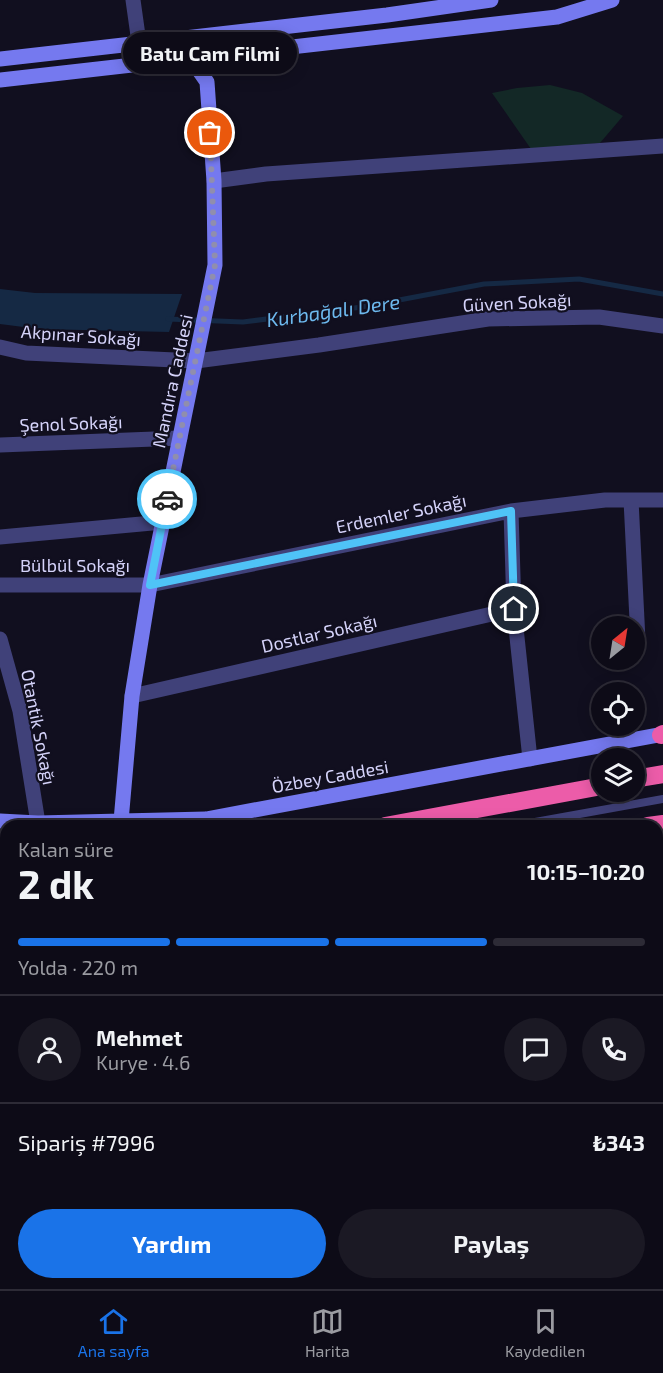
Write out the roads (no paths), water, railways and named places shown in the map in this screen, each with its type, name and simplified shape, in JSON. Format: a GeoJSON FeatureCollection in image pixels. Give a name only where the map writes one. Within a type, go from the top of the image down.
{"type":"FeatureCollection","features":[{"type":"Feature","properties":{"kind":"highway"},"geometry":{"type":"LineString","coordinates":[[645,777],[663,774]]}},
{"type":"Feature","properties":{"kind":"highway"},"geometry":{"type":"LineString","coordinates":[[418,820],[591,788]]}},
{"type":"Feature","properties":{"kind":"main road"},"geometry":{"type":"LineString","coordinates":[[0,59],[387,15],[490,0]]}},
{"type":"Feature","properties":{"kind":"main road"},"geometry":{"type":"LineString","coordinates":[[0,80],[557,17],[612,0]]}},
{"type":"Feature","properties":{"kind":"main road","name":"Mandıra Caddesi"},"geometry":{"type":"LineString","coordinates":[[121,820],[132,696],[150,585],[215,265],[214,181],[207,82],[191,58],[184,39]]}},
{"type":"Feature","properties":{"kind":"main road"},"geometry":{"type":"LineString","coordinates":[[207,82],[219,57]]}},
{"type":"Feature","properties":{"kind":"main road","name":"Özbey Caddesi"},"geometry":{"type":"LineString","coordinates":[[164,820],[206,819],[662,734]]}},
{"type":"Feature","properties":{"kind":"street"},"geometry":{"type":"LineString","coordinates":[[134,0],[142,64]]}},
{"type":"Feature","properties":{"kind":"street"},"geometry":{"type":"LineString","coordinates":[[214,181],[278,173],[663,146]]}},
{"type":"Feature","properties":{"kind":"street","name":"Güven Sokağı"},"geometry":{"type":"LineString","coordinates":[[196,361],[320,345],[488,319],[599,317],[663,326]]}},
{"type":"Feature","properties":{"kind":"street","name":"Akpınar Sokağı"},"geometry":{"type":"LineString","coordinates":[[0,347],[26,353],[196,361]]}},
{"type":"Feature","properties":{"kind":"street","name":"Şenol Sokağı"},"geometry":{"type":"LineString","coordinates":[[0,446],[180,438]]}},
{"type":"Feature","properties":{"kind":"street","name":"Erdemler Sokağı"},"geometry":{"type":"LineString","coordinates":[[150,585],[511,511],[605,500],[663,500]]}},
{"type":"Feature","properties":{"kind":"street"},"geometry":{"type":"LineString","coordinates":[[631,500],[637,616]]}},
{"type":"Feature","properties":{"kind":"street"},"geometry":{"type":"LineString","coordinates":[[511,511],[514,609],[530,759]]}},
{"type":"Feature","properties":{"kind":"street"},"geometry":{"type":"LineString","coordinates":[[0,537],[163,522]]}},
{"type":"Feature","properties":{"kind":"street","name":"Bülbül Sokağı"},"geometry":{"type":"LineString","coordinates":[[0,585],[150,585]]}},
{"type":"Feature","properties":{"kind":"street","name":"Dostlar Sokağı"},"geometry":{"type":"LineString","coordinates":[[132,696],[514,609]]}},
{"type":"Feature","properties":{"kind":"street","name":"Otantik Sokağı"},"geometry":{"type":"LineString","coordinates":[[0,639],[20,711],[38,820]]}},
{"type":"Feature","properties":{"kind":"lane"},"geometry":{"type":"LineString","coordinates":[[551,820],[663,799]]}},
{"type":"Feature","properties":{"kind":"lane"},"geometry":{"type":"LineString","coordinates":[[553,820],[557,819]]}},
{"type":"Feature","properties":{"kind":"water"},"geometry":{"type":"Polygon","coordinates":[[[0,289],[35,293],[182,294],[169,332],[39,329],[0,324],[0,289]]]}},
{"type":"Feature","properties":{"kind":"waterway","name":"Kurbağalı Dere"},"geometry":{"type":"LineString","coordinates":[[168,319],[243,322],[362,307],[484,284],[579,279],[663,294]]}},
{"type":"Feature","properties":{"kind":"place","name":"Batu Cam Filmi"},"geometry":{"type":"Point","coordinates":[210,133]}}]}
